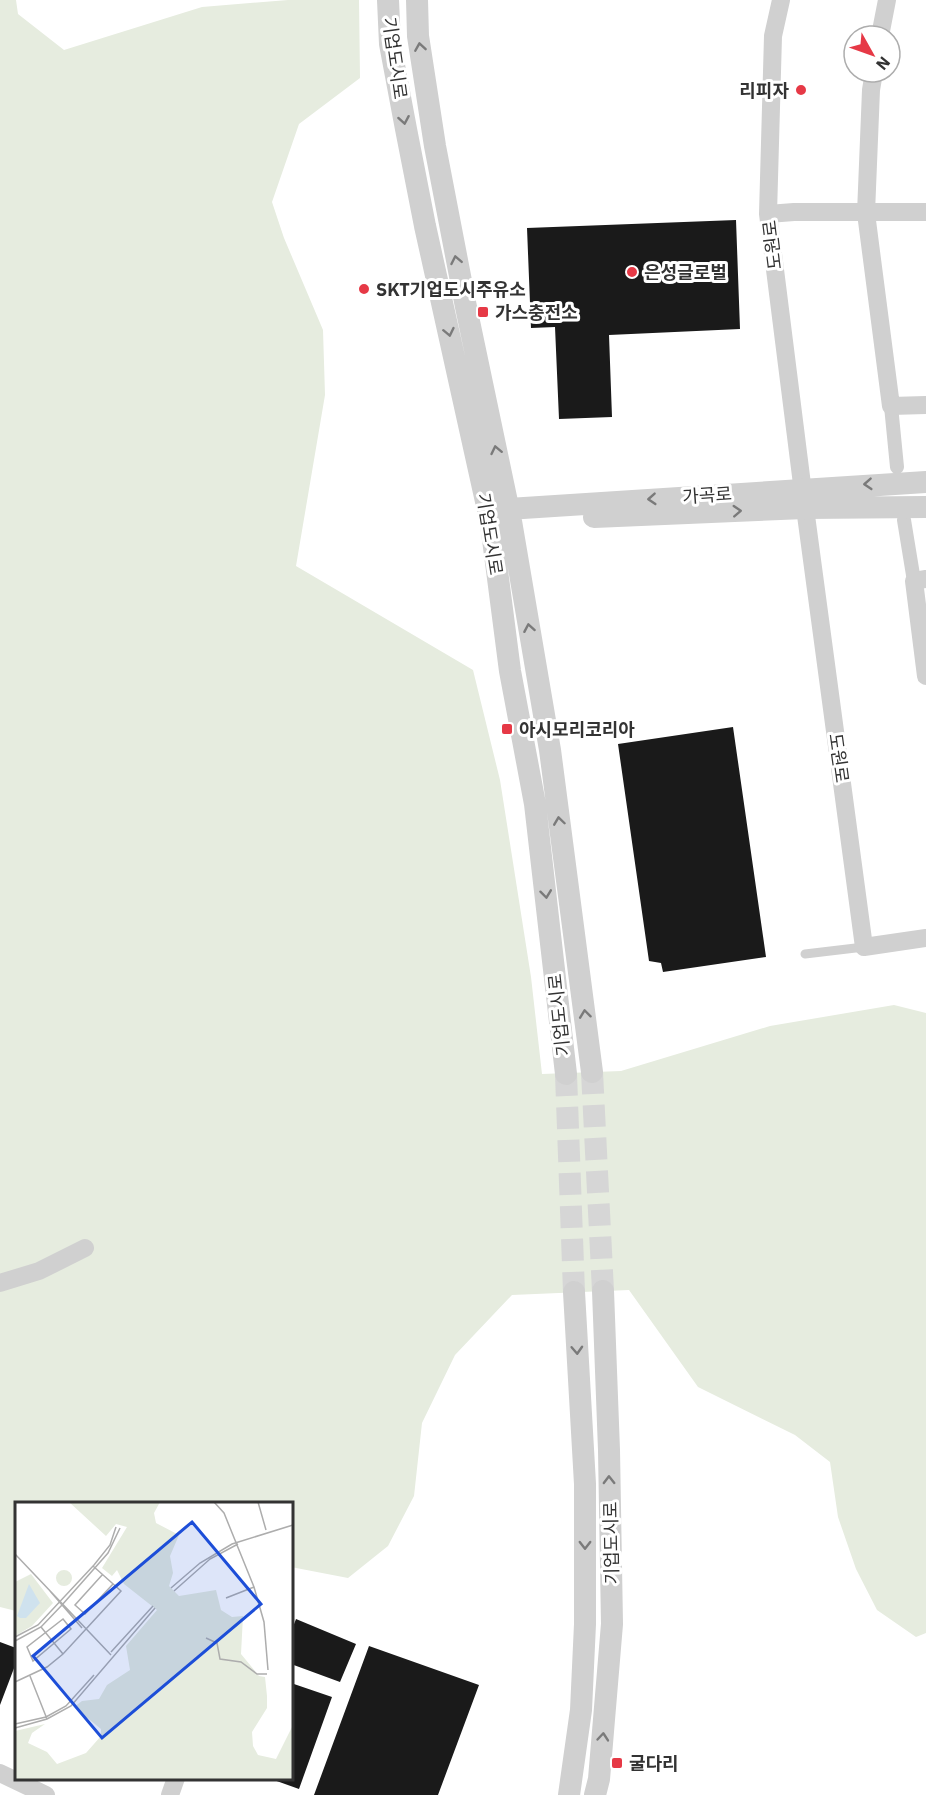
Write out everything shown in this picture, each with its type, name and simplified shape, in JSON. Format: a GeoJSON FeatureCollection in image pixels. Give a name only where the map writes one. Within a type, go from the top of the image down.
{"type":"FeatureCollection","features":[{"type":"Feature","properties":{"kind":"street","name":"기업도시로"},"geometry":{"type":"LineString","coordinates":[[388,0],[390,44],[416,183],[500,516],[550,750],[592,1072]]}},
{"type":"Feature","properties":{"kind":"street","name":"기업도시로"},"geometry":{"type":"LineString","coordinates":[[417,0],[418,36],[435,146],[466,307],[500,516],[510,671],[535,804],[566,1074]]}},
{"type":"Feature","properties":{"kind":"street","name":"도원로"},"geometry":{"type":"LineString","coordinates":[[781,0],[773,36],[768,214],[864,947]]}},
{"type":"Feature","properties":{"kind":"street"},"geometry":{"type":"LineString","coordinates":[[882,24],[887,0]]}},
{"type":"Feature","properties":{"kind":"street"},"geometry":{"type":"LineString","coordinates":[[872,84],[866,213],[897,467]]}},
{"type":"Feature","properties":{"kind":"street"},"geometry":{"type":"LineString","coordinates":[[768,214],[926,212]]}},
{"type":"Feature","properties":{"kind":"street"},"geometry":{"type":"LineString","coordinates":[[891,406],[926,405]]}},
{"type":"Feature","properties":{"kind":"street","name":"가곡로"},"geometry":{"type":"LineString","coordinates":[[500,516],[804,498],[926,482]]}},
{"type":"Feature","properties":{"kind":"street","name":"가곡로"},"geometry":{"type":"LineString","coordinates":[[804,498],[926,507]]}},
{"type":"Feature","properties":{"kind":"street"},"geometry":{"type":"LineString","coordinates":[[904,520],[920,580],[926,676]]}},
{"type":"Feature","properties":{"kind":"street"},"geometry":{"type":"LineString","coordinates":[[864,947],[926,938]]}},
{"type":"Feature","properties":{"kind":"street"},"geometry":{"type":"LineString","coordinates":[[0,1283],[39,1271],[86,1248]]}},
{"type":"Feature","properties":{"kind":"street","name":"기업도시로"},"geometry":{"type":"LineString","coordinates":[[595,1795],[599,1779],[612,1624],[603,1291]]}},
{"type":"Feature","properties":{"kind":"street","name":"기업도시로"},"geometry":{"type":"LineString","coordinates":[[569,1795],[581,1710],[585,1624],[585,1484],[574,1292]]}},
{"type":"Feature","properties":{"kind":"street"},"geometry":{"type":"LineString","coordinates":[[0,1773],[46,1795]]}},
{"type":"Feature","properties":{"kind":"street"},"geometry":{"type":"LineString","coordinates":[[170,1795],[176,1780]]}},
{"type":"Feature","properties":{"kind":"lane"},"geometry":{"type":"LineString","coordinates":[[805,954],[864,947]]}},
{"type":"Feature","properties":{"kind":"shaded area"},"geometry":{"type":"Polygon","coordinates":[[[0,0],[16,0],[18,14],[64,50],[202,7],[288,0],[359,0],[360,78],[299,124],[272,202],[284,238],[323,330],[325,395],[296,566],[473,670],[500,780],[531,977],[542,1074],[621,1071],[770,1026],[894,1005],[926,1013],[926,1633],[916,1637],[877,1610],[856,1569],[838,1517],[830,1462],[795,1435],[698,1387],[629,1290],[512,1295],[455,1355],[422,1423],[414,1496],[388,1546],[348,1578],[292,1567],[292,1502],[15,1502],[15,1611],[0,1607],[0,0]]]}},
{"type":"Feature","properties":{"kind":"building"},"geometry":{"type":"Polygon","coordinates":[[[736,220],[740,329],[609,335],[612,417],[559,419],[555,327],[531,328],[527,228],[736,220]]]}},
{"type":"Feature","properties":{"kind":"building"},"geometry":{"type":"Polygon","coordinates":[[[733,727],[766,957],[663,972],[661,963],[649,961],[618,744],[733,727]]]}},
{"type":"Feature","properties":{"kind":"building"},"geometry":{"type":"Polygon","coordinates":[[[296,1619],[356,1644],[340,1682],[292,1664],[292,1629],[296,1619]]]}},
{"type":"Feature","properties":{"kind":"building"},"geometry":{"type":"Polygon","coordinates":[[[0,1642],[15,1648],[15,1666],[0,1705],[0,1642]]]}},
{"type":"Feature","properties":{"kind":"building"},"geometry":{"type":"Polygon","coordinates":[[[369,1646],[479,1685],[438,1795],[314,1795],[369,1646]]]}},
{"type":"Feature","properties":{"kind":"building"},"geometry":{"type":"Polygon","coordinates":[[[292,1683],[332,1697],[299,1789],[274,1780],[292,1780],[292,1683]]]}},
{"type":"Feature","properties":{"kind":"tunnel"},"geometry":{"type":"LineString","coordinates":[[592,1072],[603,1291]]}},
{"type":"Feature","properties":{"kind":"tunnel"},"geometry":{"type":"LineString","coordinates":[[566,1074],[574,1292]]}},
{"type":"Feature","properties":{"kind":"place","name":"리피자"},"geometry":{"type":"Point","coordinates":[801,90]}},
{"type":"Feature","properties":{"kind":"place","name":"은성글로벌"},"geometry":{"type":"Point","coordinates":[632,272]}},
{"type":"Feature","properties":{"kind":"place","name":"SKT기업도시주유소"},"geometry":{"type":"Point","coordinates":[364,289]}},
{"type":"Feature","properties":{"kind":"place","name":"가스충전소"},"geometry":{"type":"Point","coordinates":[483,312]}},
{"type":"Feature","properties":{"kind":"place","name":"아시모리코리아"},"geometry":{"type":"Point","coordinates":[507,729]}},
{"type":"Feature","properties":{"kind":"place","name":"굴다리"},"geometry":{"type":"Point","coordinates":[617,1763]}}]}
